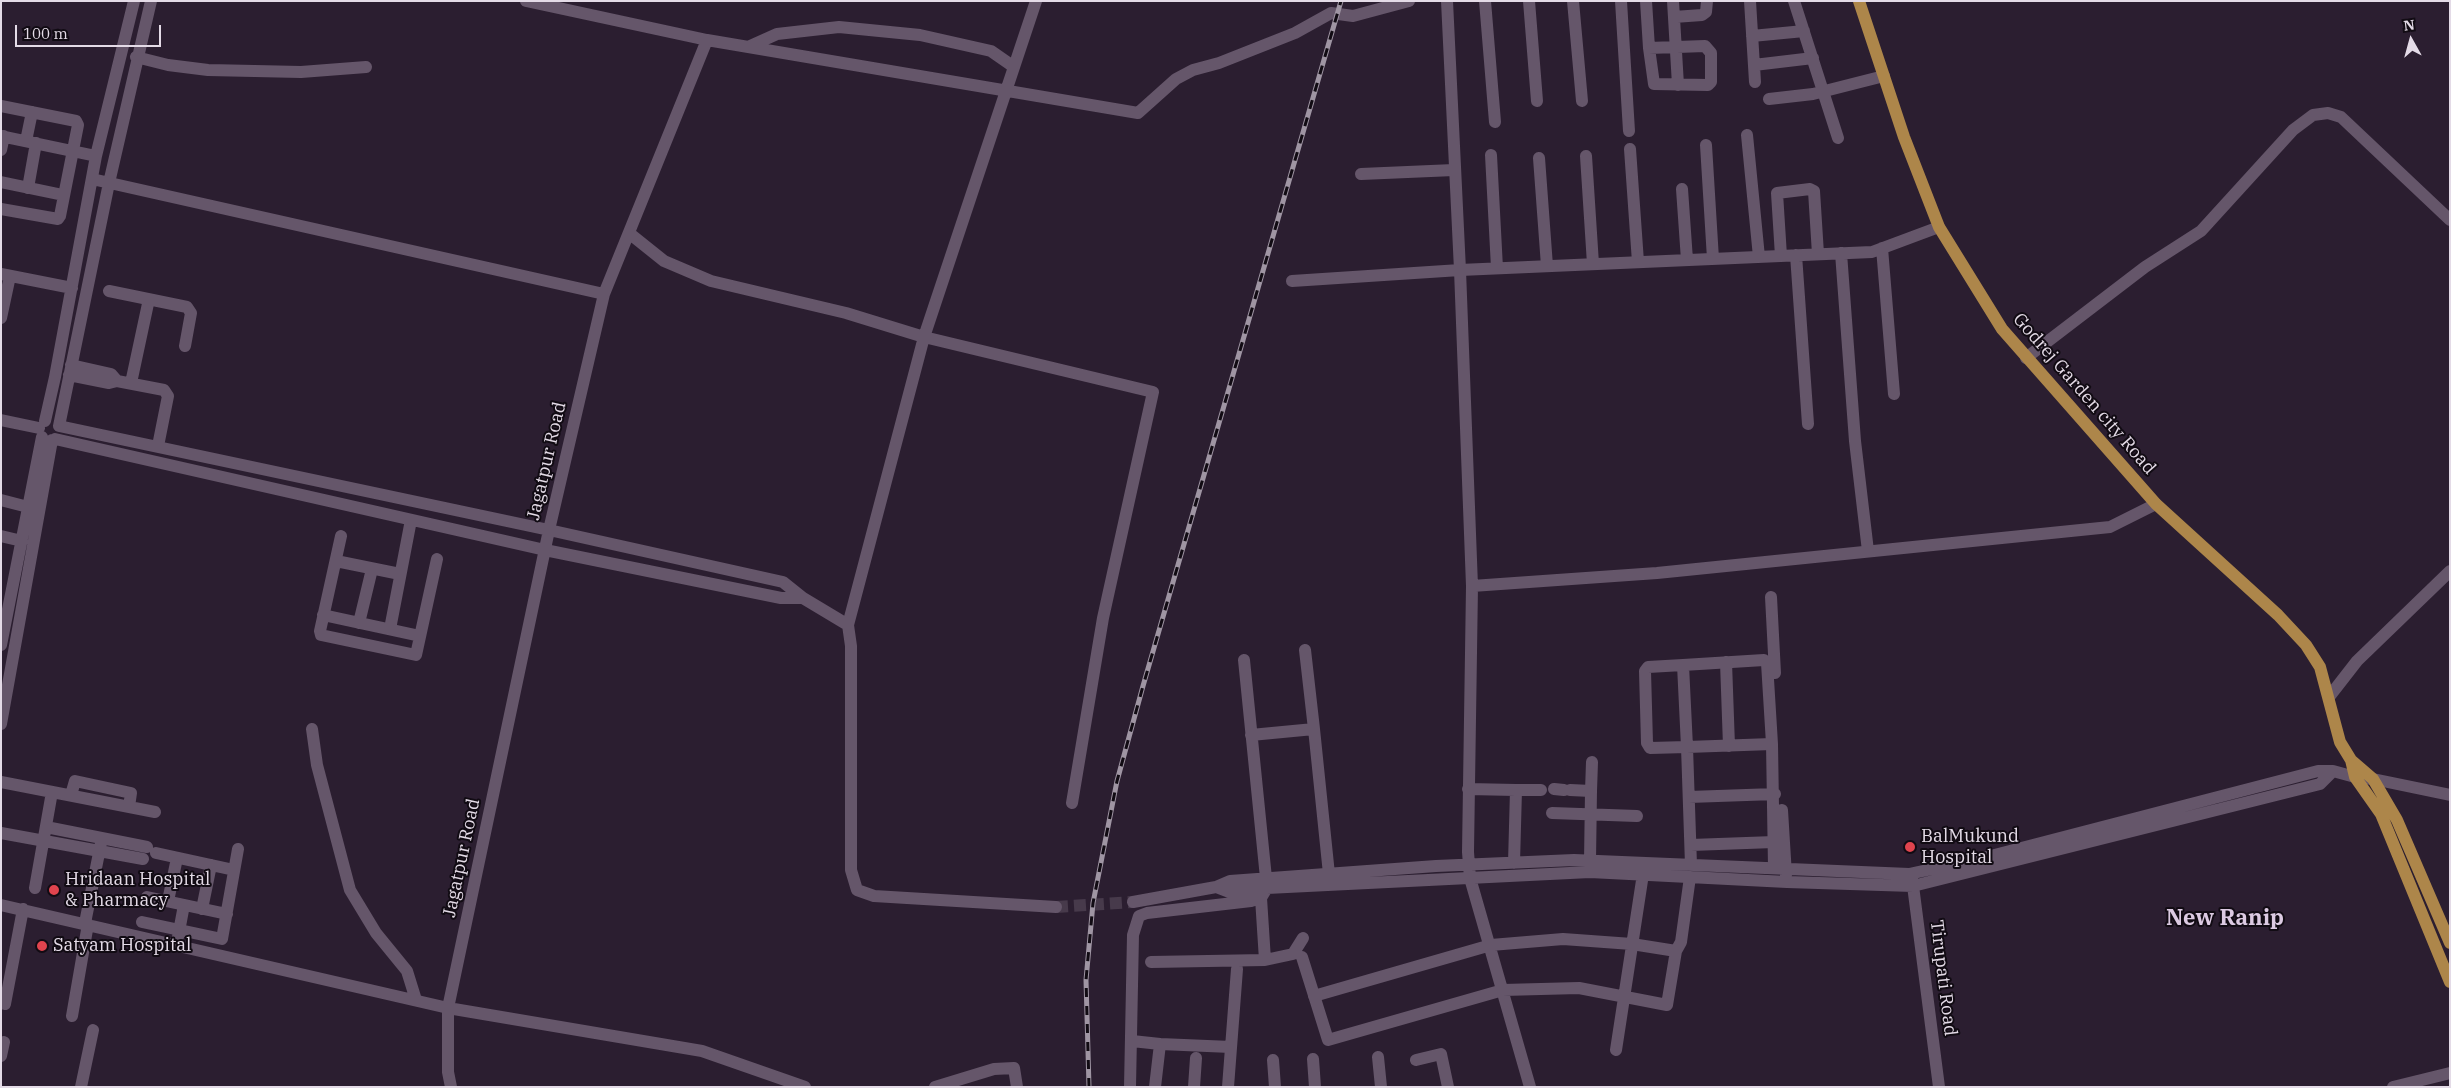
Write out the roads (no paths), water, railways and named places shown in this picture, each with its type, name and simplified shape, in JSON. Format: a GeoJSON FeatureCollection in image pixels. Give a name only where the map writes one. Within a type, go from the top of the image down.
{"type":"FeatureCollection","features":[{"type":"Feature","properties":{"kind":"main road","name":"Godrej Garden city Road"},"geometry":{"type":"LineString","coordinates":[[1860,1],[1904,137],[1939,227],[2002,329],[2156,504],[2278,615],[2306,645],[2320,667],[2340,742],[2351,760]]}},
{"type":"Feature","properties":{"kind":"main road"},"geometry":{"type":"LineString","coordinates":[[2351,760],[2355,778],[2381,814],[2450,982]]}},
{"type":"Feature","properties":{"kind":"main road"},"geometry":{"type":"LineString","coordinates":[[2351,760],[2373,779],[2397,820],[2450,943]]}},
{"type":"Feature","properties":{"kind":"street"},"geometry":{"type":"LineString","coordinates":[[1,724],[6,672],[96,156],[134,1]]}},
{"type":"Feature","properties":{"kind":"street"},"geometry":{"type":"LineString","coordinates":[[1,645],[28,508],[49,432],[70,370],[108,183],[150,1]]}},
{"type":"Feature","properties":{"kind":"street"},"geometry":{"type":"LineString","coordinates":[[526,1],[707,40],[1138,113],[1176,79],[1193,70],[1219,63],[1295,33],[1331,13],[1353,16],[1409,1]]}},
{"type":"Feature","properties":{"kind":"street"},"geometry":{"type":"LineString","coordinates":[[1036,1],[924,337],[848,625],[851,646],[851,870],[857,890],[874,896],[1056,907]]}},
{"type":"Feature","properties":{"kind":"street"},"geometry":{"type":"LineString","coordinates":[[1447,1],[1460,270],[1472,586],[1468,789],[1470,878],[1530,1087]]}},
{"type":"Feature","properties":{"kind":"street"},"geometry":{"type":"LineString","coordinates":[[1485,1],[1495,122]]}},
{"type":"Feature","properties":{"kind":"street"},"geometry":{"type":"LineString","coordinates":[[1529,1],[1537,101]]}},
{"type":"Feature","properties":{"kind":"street"},"geometry":{"type":"LineString","coordinates":[[1574,1],[1582,101]]}},
{"type":"Feature","properties":{"kind":"street"},"geometry":{"type":"LineString","coordinates":[[1620,1],[1629,131]]}},
{"type":"Feature","properties":{"kind":"street"},"geometry":{"type":"LineString","coordinates":[[1646,1],[1649,48],[1654,84],[1708,85],[1711,82],[1711,53],[1705,46],[1649,48]]}},
{"type":"Feature","properties":{"kind":"street"},"geometry":{"type":"LineString","coordinates":[[1673,1],[1678,85]]}},
{"type":"Feature","properties":{"kind":"street"},"geometry":{"type":"LineString","coordinates":[[1674,18],[1702,15],[1706,12],[1707,1]]}},
{"type":"Feature","properties":{"kind":"street"},"geometry":{"type":"LineString","coordinates":[[1750,1],[1755,82]]}},
{"type":"Feature","properties":{"kind":"street"},"geometry":{"type":"LineString","coordinates":[[1794,1],[1838,138]]}},
{"type":"Feature","properties":{"kind":"street"},"geometry":{"type":"LineString","coordinates":[[748,47],[777,34],[839,27],[920,35],[991,50],[1014,67]]}},
{"type":"Feature","properties":{"kind":"street"},"geometry":{"type":"LineString","coordinates":[[1752,36],[1804,31]]}},
{"type":"Feature","properties":{"kind":"street","name":"Jagatpur Road"},"geometry":{"type":"LineString","coordinates":[[452,1087],[448,1072],[448,1008],[549,530],[604,294],[707,40]]}},
{"type":"Feature","properties":{"kind":"street"},"geometry":{"type":"LineString","coordinates":[[136,57],[168,65],[208,70],[301,72],[366,67]]}},
{"type":"Feature","properties":{"kind":"street"},"geometry":{"type":"LineString","coordinates":[[1754,64],[1813,58]]}},
{"type":"Feature","properties":{"kind":"street"},"geometry":{"type":"LineString","coordinates":[[1769,98],[1824,91],[1884,76]]}},
{"type":"Feature","properties":{"kind":"street"},"geometry":{"type":"LineString","coordinates":[[1,106],[76,121],[78,125],[58,219],[1,209]]}},
{"type":"Feature","properties":{"kind":"street"},"geometry":{"type":"LineString","coordinates":[[28,188],[32,112]]}},
{"type":"Feature","properties":{"kind":"street"},"geometry":{"type":"LineString","coordinates":[[2026,358],[2145,267],[2201,231],[2293,130],[2313,115],[2328,113],[2341,117],[2450,220]]}},
{"type":"Feature","properties":{"kind":"street"},"geometry":{"type":"LineString","coordinates":[[1747,135],[1759,257]]}},
{"type":"Feature","properties":{"kind":"street"},"geometry":{"type":"LineString","coordinates":[[1,150],[2,136],[96,156]]}},
{"type":"Feature","properties":{"kind":"street"},"geometry":{"type":"LineString","coordinates":[[1706,145],[1713,259]]}},
{"type":"Feature","properties":{"kind":"street"},"geometry":{"type":"LineString","coordinates":[[1630,149],[1638,262]]}},
{"type":"Feature","properties":{"kind":"street"},"geometry":{"type":"LineString","coordinates":[[1491,155],[1497,268]]}},
{"type":"Feature","properties":{"kind":"street"},"geometry":{"type":"LineString","coordinates":[[1586,156],[1593,264]]}},
{"type":"Feature","properties":{"kind":"street"},"geometry":{"type":"LineString","coordinates":[[1539,158],[1547,266]]}},
{"type":"Feature","properties":{"kind":"street"},"geometry":{"type":"LineString","coordinates":[[1361,174],[1454,170]]}},
{"type":"Feature","properties":{"kind":"street"},"geometry":{"type":"LineString","coordinates":[[92,179],[604,294]]}},
{"type":"Feature","properties":{"kind":"street"},"geometry":{"type":"LineString","coordinates":[[1,182],[63,195]]}},
{"type":"Feature","properties":{"kind":"street"},"geometry":{"type":"LineString","coordinates":[[1682,189],[1687,260]]}},
{"type":"Feature","properties":{"kind":"street"},"geometry":{"type":"LineString","coordinates":[[1781,256],[1778,193],[1810,189],[1814,191],[1818,254]]}},
{"type":"Feature","properties":{"kind":"street"},"geometry":{"type":"LineString","coordinates":[[1292,281],[1497,268],[1872,252],[1939,227]]}},
{"type":"Feature","properties":{"kind":"street"},"geometry":{"type":"LineString","coordinates":[[629,233],[664,261],[712,281],[846,313],[924,337],[1153,392],[1103,618],[1072,803]]}},
{"type":"Feature","properties":{"kind":"street"},"geometry":{"type":"LineString","coordinates":[[1882,248],[1894,394]]}},
{"type":"Feature","properties":{"kind":"street"},"geometry":{"type":"LineString","coordinates":[[1841,253],[1855,441],[1868,552]]}},
{"type":"Feature","properties":{"kind":"street"},"geometry":{"type":"LineString","coordinates":[[1796,255],[1808,424]]}},
{"type":"Feature","properties":{"kind":"street"},"geometry":{"type":"LineString","coordinates":[[1,318],[5,275],[72,288]]}},
{"type":"Feature","properties":{"kind":"street"},"geometry":{"type":"LineString","coordinates":[[109,291],[190,310],[185,346]]}},
{"type":"Feature","properties":{"kind":"street"},"geometry":{"type":"LineString","coordinates":[[131,383],[149,299]]}},
{"type":"Feature","properties":{"kind":"street"},"geometry":{"type":"LineString","coordinates":[[70,370],[111,374],[117,381],[166,392],[168,396],[158,446]]}},
{"type":"Feature","properties":{"kind":"street"},"geometry":{"type":"LineString","coordinates":[[1,420],[410,520],[545,550],[782,598],[803,598]]}},
{"type":"Feature","properties":{"kind":"street"},"geometry":{"type":"LineString","coordinates":[[49,432],[158,446],[783,582],[803,598],[848,625]]}},
{"type":"Feature","properties":{"kind":"street"},"geometry":{"type":"LineString","coordinates":[[1,500],[28,508]]}},
{"type":"Feature","properties":{"kind":"street"},"geometry":{"type":"LineString","coordinates":[[1472,586],[1638,574],[2110,527],[2156,504]]}},
{"type":"Feature","properties":{"kind":"street"},"geometry":{"type":"LineString","coordinates":[[390,629],[410,520]]}},
{"type":"Feature","properties":{"kind":"street"},"geometry":{"type":"LineString","coordinates":[[1,536],[22,541]]}},
{"type":"Feature","properties":{"kind":"street"},"geometry":{"type":"LineString","coordinates":[[341,536],[323,615],[321,635],[414,655],[417,653],[437,558]]}},
{"type":"Feature","properties":{"kind":"street"},"geometry":{"type":"LineString","coordinates":[[336,561],[400,574]]}},
{"type":"Feature","properties":{"kind":"street"},"geometry":{"type":"LineString","coordinates":[[699,582],[704,564]]}},
{"type":"Feature","properties":{"kind":"street"},"geometry":{"type":"LineString","coordinates":[[359,623],[372,569]]}},
{"type":"Feature","properties":{"kind":"street"},"geometry":{"type":"LineString","coordinates":[[2329,697],[2358,661],[2450,572]]}},
{"type":"Feature","properties":{"kind":"street"},"geometry":{"type":"LineString","coordinates":[[1771,597],[1780,869]]}},
{"type":"Feature","properties":{"kind":"street"},"geometry":{"type":"LineString","coordinates":[[323,615],[420,636]]}},
{"type":"Feature","properties":{"kind":"street"},"geometry":{"type":"LineString","coordinates":[[1305,650],[1329,874]]}},
{"type":"Feature","properties":{"kind":"street"},"geometry":{"type":"LineString","coordinates":[[1244,660],[1265,888],[1265,960]]}},
{"type":"Feature","properties":{"kind":"street"},"geometry":{"type":"LineString","coordinates":[[1772,744],[1650,748],[1647,743],[1646,669],[1766,660],[1772,744],[1774,842],[1780,869],[1787,882]]}},
{"type":"Feature","properties":{"kind":"street"},"geometry":{"type":"LineString","coordinates":[[1726,662],[1729,746]]}},
{"type":"Feature","properties":{"kind":"street"},"geometry":{"type":"LineString","coordinates":[[1302,957],[1328,1040],[1503,990],[1579,988],[1667,1004],[1676,951],[1682,942],[1691,871],[1683,665]]}},
{"type":"Feature","properties":{"kind":"street"},"geometry":{"type":"LineString","coordinates":[[312,729],[317,765],[350,890],[376,933],[407,971],[416,1000]]}},
{"type":"Feature","properties":{"kind":"street"},"geometry":{"type":"LineString","coordinates":[[1251,735],[1314,729]]}},
{"type":"Feature","properties":{"kind":"street"},"geometry":{"type":"LineString","coordinates":[[1590,861],[1592,762]]}},
{"type":"Feature","properties":{"kind":"street"},"geometry":{"type":"LineString","coordinates":[[1130,1087],[1133,935],[1139,916],[1147,913],[1329,874],[1469,864],[1590,861],[1787,882],[1912,880],[1983,858],[2318,770],[2333,771],[2355,778],[2373,779],[2450,795]]}},
{"type":"Feature","properties":{"kind":"street"},"geometry":{"type":"LineString","coordinates":[[1,782],[155,812]]}},
{"type":"Feature","properties":{"kind":"street"},"geometry":{"type":"LineString","coordinates":[[1468,789],[1540,790]]}},
{"type":"Feature","properties":{"kind":"street"},"geometry":{"type":"LineString","coordinates":[[1563,789],[1591,791]]}},
{"type":"Feature","properties":{"kind":"street"},"geometry":{"type":"LineString","coordinates":[[1514,863],[1516,790]]}},
{"type":"Feature","properties":{"kind":"street"},"geometry":{"type":"LineString","coordinates":[[35,888],[52,792]]}},
{"type":"Feature","properties":{"kind":"street"},"geometry":{"type":"LineString","coordinates":[[1689,797],[1774,794]]}},
{"type":"Feature","properties":{"kind":"street"},"geometry":{"type":"LineString","coordinates":[[1552,813],[1637,816]]}},
{"type":"Feature","properties":{"kind":"street"},"geometry":{"type":"LineString","coordinates":[[46,827],[100,844]]}},
{"type":"Feature","properties":{"kind":"street"},"geometry":{"type":"LineString","coordinates":[[1,832],[43,840],[100,844],[234,870]]}},
{"type":"Feature","properties":{"kind":"street"},"geometry":{"type":"LineString","coordinates":[[1691,845],[1774,842]]}},
{"type":"Feature","properties":{"kind":"street"},"geometry":{"type":"LineString","coordinates":[[72,1016],[100,844]]}},
{"type":"Feature","properties":{"kind":"street"},"geometry":{"type":"LineString","coordinates":[[142,922],[222,939],[238,849]]}},
{"type":"Feature","properties":{"kind":"street"},"geometry":{"type":"LineString","coordinates":[[168,901],[177,858]]}},
{"type":"Feature","properties":{"kind":"street"},"geometry":{"type":"LineString","coordinates":[[202,909],[211,865]]}},
{"type":"Feature","properties":{"kind":"street"},"geometry":{"type":"LineString","coordinates":[[1133,902],[1216,887],[1229,892],[1265,888],[1590,872],[1643,874],[1780,869],[1912,880]]}},
{"type":"Feature","properties":{"kind":"street"},"geometry":{"type":"LineString","coordinates":[[1616,1050],[1643,874]]}},
{"type":"Feature","properties":{"kind":"street","name":"Tirupati Road"},"geometry":{"type":"LineString","coordinates":[[1912,880],[1939,1087]]}},
{"type":"Feature","properties":{"kind":"street"},"geometry":{"type":"LineString","coordinates":[[147,897],[227,914]]}},
{"type":"Feature","properties":{"kind":"street"},"geometry":{"type":"LineString","coordinates":[[1,905],[177,944],[448,1008],[702,1051],[805,1087]]}},
{"type":"Feature","properties":{"kind":"street"},"geometry":{"type":"LineString","coordinates":[[177,944],[184,905]]}},
{"type":"Feature","properties":{"kind":"street"},"geometry":{"type":"LineString","coordinates":[[1,1003],[5,1004],[23,909]]}},
{"type":"Feature","properties":{"kind":"street"},"geometry":{"type":"LineString","coordinates":[[1151,962],[1265,960],[1293,954],[1303,938]]}},
{"type":"Feature","properties":{"kind":"street"},"geometry":{"type":"LineString","coordinates":[[1314,996],[1490,945],[1563,939],[1632,944],[1676,951]]}},
{"type":"Feature","properties":{"kind":"street"},"geometry":{"type":"LineString","coordinates":[[1228,1087],[1237,969]]}},
{"type":"Feature","properties":{"kind":"street"},"geometry":{"type":"LineString","coordinates":[[81,1087],[93,1030]]}},
{"type":"Feature","properties":{"kind":"street"},"geometry":{"type":"LineString","coordinates":[[1132,1041],[1231,1047]]}},
{"type":"Feature","properties":{"kind":"street"},"geometry":{"type":"LineString","coordinates":[[1,1056],[4,1042]]}},
{"type":"Feature","properties":{"kind":"street"},"geometry":{"type":"LineString","coordinates":[[1155,1087],[1160,1044]]}},
{"type":"Feature","properties":{"kind":"street"},"geometry":{"type":"LineString","coordinates":[[1416,1060],[1441,1054],[1448,1087]]}},
{"type":"Feature","properties":{"kind":"street"},"geometry":{"type":"LineString","coordinates":[[1194,1087],[1196,1058]]}},
{"type":"Feature","properties":{"kind":"street"},"geometry":{"type":"LineString","coordinates":[[1378,1058],[1381,1087]]}},
{"type":"Feature","properties":{"kind":"street"},"geometry":{"type":"LineString","coordinates":[[1313,1059],[1315,1087]]}},
{"type":"Feature","properties":{"kind":"street"},"geometry":{"type":"LineString","coordinates":[[1273,1060],[1275,1087]]}},
{"type":"Feature","properties":{"kind":"street"},"geometry":{"type":"LineString","coordinates":[[935,1087],[994,1069],[1014,1068],[1017,1087]]}},
{"type":"Feature","properties":{"kind":"street"},"geometry":{"type":"LineString","coordinates":[[2394,1087],[2450,1073]]}},
{"type":"Feature","properties":{"kind":"tunnel"},"geometry":{"type":"LineString","coordinates":[[1056,907],[1133,902]]}},
{"type":"Feature","properties":{"kind":"railway"},"geometry":{"type":"LineString","coordinates":[[1089,1087],[1086,980],[1093,903],[1117,781],[1341,1]]}},
{"type":"Feature","properties":{"kind":"place","name":"BalMukund Hospital"},"geometry":{"type":"Point","coordinates":[1910,847]}},
{"type":"Feature","properties":{"kind":"place","name":"Hridaan Hospital & Pharmacy"},"geometry":{"type":"Point","coordinates":[54,890]}},
{"type":"Feature","properties":{"kind":"place","name":"Satyam Hospital"},"geometry":{"type":"Point","coordinates":[42,946]}},
{"type":"Feature","properties":{"kind":"district","name":"New Ranip"},"geometry":{"type":"Point","coordinates":[2225,919]}}]}
